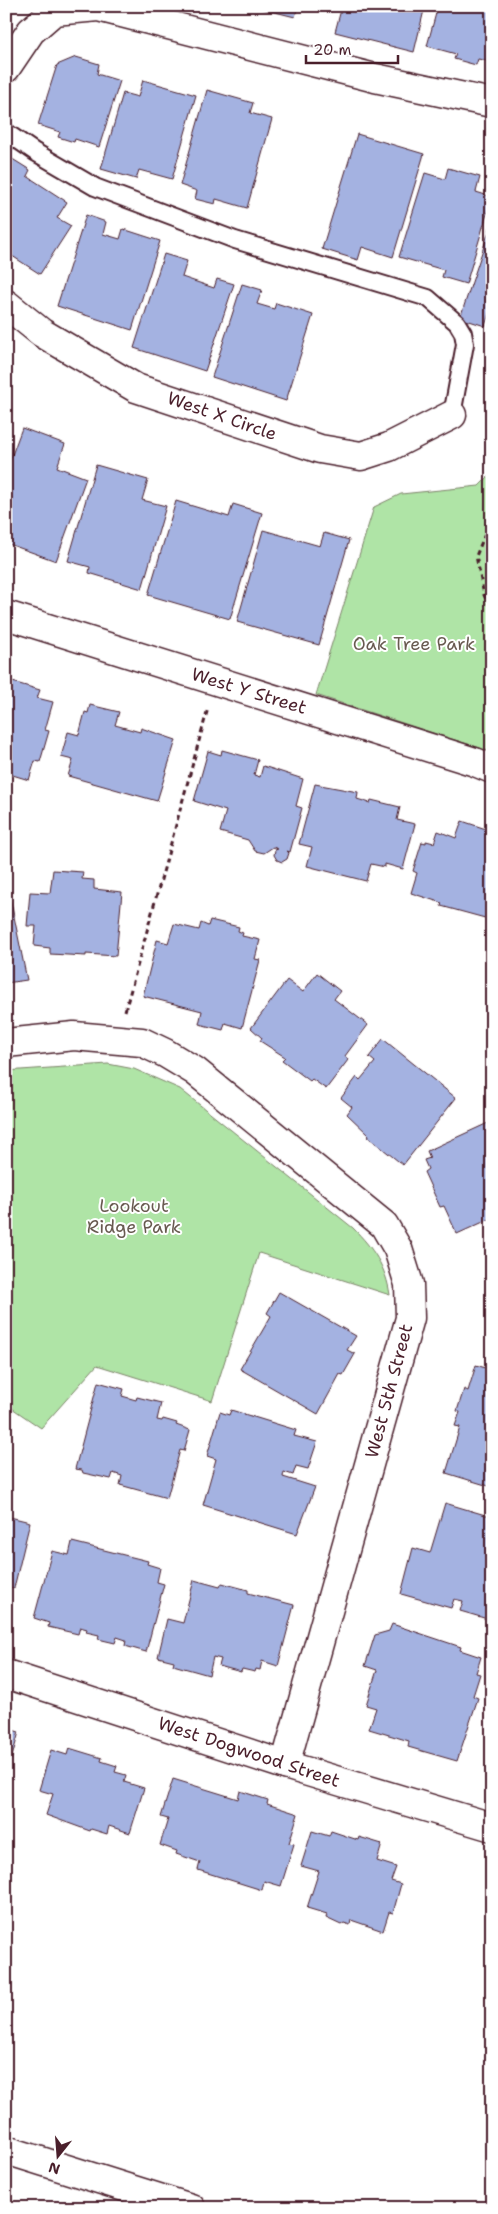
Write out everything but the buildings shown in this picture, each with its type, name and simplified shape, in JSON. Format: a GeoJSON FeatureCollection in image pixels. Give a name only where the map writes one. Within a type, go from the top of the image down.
{"type":"FeatureCollection","features":[{"type":"Feature","properties":{"kind":"street"},"geometry":{"type":"LineString","coordinates":[[6,68],[30,31],[54,11],[98,7],[375,78],[492,103]]}},
{"type":"Feature","properties":{"kind":"street","name":"West X Circle"},"geometry":{"type":"LineString","coordinates":[[6,304],[42,333],[136,388],[320,449],[361,456],[389,447],[452,415]]}},
{"type":"Feature","properties":{"kind":"street","name":"West Y Street"},"geometry":{"type":"LineString","coordinates":[[6,615],[475,762],[492,769]]}},
{"type":"Feature","properties":{"kind":"street"},"geometry":{"type":"LineString","coordinates":[[6,1043],[74,1036],[130,1041]]}},
{"type":"Feature","properties":{"kind":"street","name":"West 5th Street"},"geometry":{"type":"LineString","coordinates":[[130,1041],[166,1053],[195,1072],[384,1225],[398,1249],[409,1284],[410,1318],[285,1765]]}},
{"type":"Feature","properties":{"kind":"street","name":"West Dogwood Street"},"geometry":{"type":"LineString","coordinates":[[6,1674],[285,1765],[492,1827]]}},
{"type":"Feature","properties":{"kind":"street"},"geometry":{"type":"LineString","coordinates":[[6,2150],[152,2202],[190,2208]]}},
{"type":"Feature","properties":{"kind":"lane"},"geometry":{"type":"LineString","coordinates":[[6,132],[95,188],[235,240],[428,298],[457,323],[466,344],[452,415]]}},
{"type":"Feature","properties":{"kind":"path"},"geometry":{"type":"LineString","coordinates":[[492,517],[476,556],[484,595],[492,610]]}},
{"type":"Feature","properties":{"kind":"path"},"geometry":{"type":"LineString","coordinates":[[130,1041],[215,681]]}},
{"type":"Feature","properties":{"kind":"path"},"geometry":{"type":"LineString","coordinates":[[492,696],[492,705]]}},
{"type":"Feature","properties":{"kind":"green space","name":"Oak Tree Park"},"geometry":{"type":"Polygon","coordinates":[[[492,473],[492,752],[316,695],[374,507],[401,494],[479,486],[492,473]]]}},
{"type":"Feature","properties":{"kind":"green space","name":"Lookout Ridge Park"},"geometry":{"type":"Polygon","coordinates":[[[108,1064],[134,1069],[180,1089],[353,1228],[378,1258],[390,1295],[259,1253],[212,1401],[97,1365],[41,1428],[6,1404],[6,1071],[108,1064]]]}}]}
